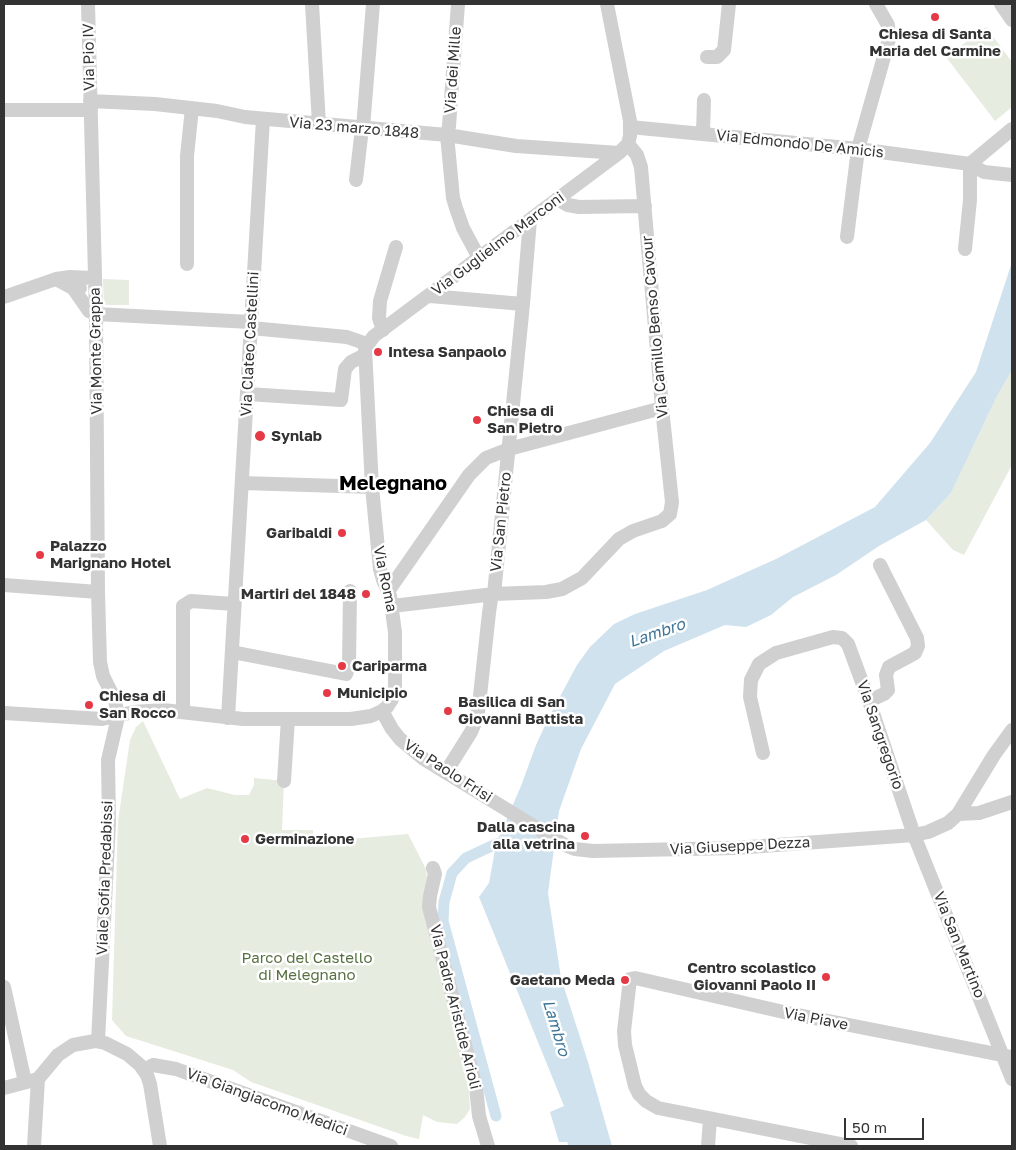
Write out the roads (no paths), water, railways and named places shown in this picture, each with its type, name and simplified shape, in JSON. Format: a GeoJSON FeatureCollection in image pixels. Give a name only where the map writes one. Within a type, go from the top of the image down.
{"type":"FeatureCollection","features":[{"type":"Feature","properties":{"kind":"street","name":"Via Pio IV"},"geometry":{"type":"LineString","coordinates":[[88,4],[90,106]]}},
{"type":"Feature","properties":{"kind":"street"},"geometry":{"type":"LineString","coordinates":[[312,4],[319,124]]}},
{"type":"Feature","properties":{"kind":"street"},"geometry":{"type":"LineString","coordinates":[[356,180],[373,4]]}},
{"type":"Feature","properties":{"kind":"street","name":"Via dei Mille"},"geometry":{"type":"LineString","coordinates":[[458,4],[447,136],[453,198],[463,228],[479,258]]}},
{"type":"Feature","properties":{"kind":"street"},"geometry":{"type":"LineString","coordinates":[[608,4],[630,127],[623,148]]}},
{"type":"Feature","properties":{"kind":"street"},"geometry":{"type":"LineString","coordinates":[[707,57],[717,57],[724,50],[729,4]]}},
{"type":"Feature","properties":{"kind":"street"},"geometry":{"type":"LineString","coordinates":[[847,237],[858,149],[889,39],[886,21],[876,4]]}},
{"type":"Feature","properties":{"kind":"street"},"geometry":{"type":"LineString","coordinates":[[1001,4],[1012,20]]}},
{"type":"Feature","properties":{"kind":"street"},"geometry":{"type":"LineString","coordinates":[[703,133],[704,100]]}},
{"type":"Feature","properties":{"kind":"street","name":"Via 23 marzo 1848"},"geometry":{"type":"LineString","coordinates":[[4,110],[140,102],[192,108],[263,120],[447,136],[516,146],[623,148]]}},
{"type":"Feature","properties":{"kind":"street","name":"Via Monte Grappa"},"geometry":{"type":"LineString","coordinates":[[90,106],[96,314],[98,592],[101,666],[115,700],[118,716]]}},
{"type":"Feature","properties":{"kind":"street"},"geometry":{"type":"LineString","coordinates":[[187,264],[187,156],[192,108]]}},
{"type":"Feature","properties":{"kind":"street","name":"Via Clateo Castellini"},"geometry":{"type":"LineString","coordinates":[[228,718],[263,120]]}},
{"type":"Feature","properties":{"kind":"street","name":"Via Edmondo De Amicis"},"geometry":{"type":"LineString","coordinates":[[630,127],[858,149],[970,164],[984,172],[1012,175]]}},
{"type":"Feature","properties":{"kind":"street"},"geometry":{"type":"LineString","coordinates":[[965,249],[970,200],[970,164],[1012,129]]}},
{"type":"Feature","properties":{"kind":"street","name":"Via Guglielmo Marconi"},"geometry":{"type":"LineString","coordinates":[[366,349],[374,336],[430,296],[623,148]]}},
{"type":"Feature","properties":{"kind":"street","name":"Via Camillo Benso Cavour"},"geometry":{"type":"LineString","coordinates":[[494,594],[546,592],[567,587],[582,578],[619,538],[662,520],[670,514],[672,502],[639,159],[623,148]]}},
{"type":"Feature","properties":{"kind":"street"},"geometry":{"type":"LineString","coordinates":[[557,199],[568,205],[579,207],[645,206]]}},
{"type":"Feature","properties":{"kind":"street","name":"Via San Pietro"},"geometry":{"type":"LineString","coordinates":[[446,772],[469,735],[477,718],[489,612],[491,599],[494,594],[530,220]]}},
{"type":"Feature","properties":{"kind":"street"},"geometry":{"type":"LineString","coordinates":[[382,330],[379,318],[380,301],[396,247]]}},
{"type":"Feature","properties":{"kind":"street"},"geometry":{"type":"LineString","coordinates":[[4,297],[56,279],[70,277],[94,278]]}},
{"type":"Feature","properties":{"kind":"street"},"geometry":{"type":"LineString","coordinates":[[73,288],[81,288],[94,278]]}},
{"type":"Feature","properties":{"kind":"street"},"geometry":{"type":"LineString","coordinates":[[56,279],[73,288],[89,311],[96,314],[251,325],[346,338],[366,349],[345,370],[341,400],[247,394]]}},
{"type":"Feature","properties":{"kind":"street"},"geometry":{"type":"LineString","coordinates":[[430,296],[523,304]]}},
{"type":"Feature","properties":{"kind":"street","name":"Via Roma"},"geometry":{"type":"LineString","coordinates":[[366,349],[372,487],[380,569],[392,606],[396,648],[395,687],[391,701],[382,711]]}},
{"type":"Feature","properties":{"kind":"street"},"geometry":{"type":"LineString","coordinates":[[388,590],[469,475],[486,458],[509,449],[662,408]]}},
{"type":"Feature","properties":{"kind":"street"},"geometry":{"type":"LineString","coordinates":[[242,482],[372,487]]}},
{"type":"Feature","properties":{"kind":"street"},"geometry":{"type":"LineString","coordinates":[[869,701],[888,690],[887,672],[889,667],[915,653],[918,646],[918,640],[880,565]]}},
{"type":"Feature","properties":{"kind":"street"},"geometry":{"type":"LineString","coordinates":[[4,585],[98,592]]}},
{"type":"Feature","properties":{"kind":"street"},"geometry":{"type":"LineString","coordinates":[[232,652],[346,674],[349,667],[350,591]]}},
{"type":"Feature","properties":{"kind":"street"},"geometry":{"type":"LineString","coordinates":[[392,606],[494,594]]}},
{"type":"Feature","properties":{"kind":"street"},"geometry":{"type":"LineString","coordinates":[[182,712],[183,606],[191,601],[234,604]]}},
{"type":"Feature","properties":{"kind":"street","name":"Via Sangregorio"},"geometry":{"type":"LineString","coordinates":[[763,753],[750,697],[751,680],[759,664],[776,653],[833,637],[842,638],[848,644],[869,701],[914,835]]}},
{"type":"Feature","properties":{"kind":"street"},"geometry":{"type":"LineString","coordinates":[[4,713],[102,720],[151,710],[228,718],[351,719],[368,717],[382,711]]}},
{"type":"Feature","properties":{"kind":"street","name":"Via Paolo Frisi"},"geometry":{"type":"LineString","coordinates":[[382,711],[392,729],[415,753],[566,846]]}},
{"type":"Feature","properties":{"kind":"street","name":"Viale Sofia Predabissi"},"geometry":{"type":"LineString","coordinates":[[98,1041],[109,823],[108,760],[118,716]]}},
{"type":"Feature","properties":{"kind":"street"},"geometry":{"type":"LineString","coordinates":[[284,781],[288,719]]}},
{"type":"Feature","properties":{"kind":"street"},"geometry":{"type":"LineString","coordinates":[[958,814],[994,755],[1012,730]]}},
{"type":"Feature","properties":{"kind":"street"},"geometry":{"type":"LineString","coordinates":[[958,814],[979,813],[1012,802]]}},
{"type":"Feature","properties":{"kind":"street","name":"Via Giuseppe Dezza"},"geometry":{"type":"LineString","coordinates":[[566,846],[580,850],[602,851],[735,848],[914,835],[943,826],[952,821],[958,814]]}},
{"type":"Feature","properties":{"kind":"street","name":"Via San Martino"},"geometry":{"type":"LineString","coordinates":[[914,835],[1008,1056],[1012,1079]]}},
{"type":"Feature","properties":{"kind":"street","name":"Via Padre Aristide Arioli"},"geometry":{"type":"LineString","coordinates":[[433,868],[435,874],[430,896],[431,915],[475,1080],[479,1116],[488,1146]]}},
{"type":"Feature","properties":{"kind":"street","name":"Via Piave"},"geometry":{"type":"LineString","coordinates":[[710,1119],[655,1107],[646,1102],[637,1090],[632,1078],[624,1040],[630,979],[635,978],[788,1013],[1008,1056]]}},
{"type":"Feature","properties":{"kind":"street"},"geometry":{"type":"LineString","coordinates":[[4,987],[31,1081],[34,1146]]}},
{"type":"Feature","properties":{"kind":"street"},"geometry":{"type":"LineString","coordinates":[[4,1088],[31,1081],[62,1052],[73,1046],[98,1041],[136,1060],[146,1074],[160,1146]]}},
{"type":"Feature","properties":{"kind":"street","name":"Via Giangiacomo Medici"},"geometry":{"type":"LineString","coordinates":[[146,1074],[154,1065],[168,1066],[391,1146]]}},
{"type":"Feature","properties":{"kind":"street"},"geometry":{"type":"LineString","coordinates":[[708,1146],[710,1119],[852,1146]]}},
{"type":"Feature","properties":{"kind":"water","name":"Lambro"},"geometry":{"type":"Polygon","coordinates":[[[1012,262],[1012,370],[997,396],[951,493],[926,520],[879,546],[836,575],[793,597],[771,615],[746,627],[725,625],[664,651],[615,684],[581,749],[559,811],[548,893],[561,978],[612,1146],[569,1146],[567,1142],[559,1142],[550,1112],[564,1106],[479,897],[489,883],[496,844],[549,717],[577,665],[590,647],[614,624],[635,614],[707,590],[776,559],[875,507],[930,443],[976,372],[1012,262]]]}},
{"type":"Feature","properties":{"kind":"waterway"},"geometry":{"type":"LineString","coordinates":[[496,1116],[443,921],[444,902],[452,873],[466,858],[496,844],[510,841]]}},
{"type":"Feature","properties":{"kind":"place","name":"Chiesa di Santa Maria del Carmine"},"geometry":{"type":"Point","coordinates":[935,17]}},
{"type":"Feature","properties":{"kind":"place","name":"Intesa Sanpaolo"},"geometry":{"type":"Point","coordinates":[378,352]}},
{"type":"Feature","properties":{"kind":"place","name":"Chiesa di San Pietro"},"geometry":{"type":"Point","coordinates":[477,420]}},
{"type":"Feature","properties":{"kind":"place","name":"Synlab"},"geometry":{"type":"Point","coordinates":[260,436]}},
{"type":"Feature","properties":{"kind":"place","name":"Garibaldi"},"geometry":{"type":"Point","coordinates":[342,533]}},
{"type":"Feature","properties":{"kind":"place","name":"Palazzo Marignano Hotel"},"geometry":{"type":"Point","coordinates":[40,555]}},
{"type":"Feature","properties":{"kind":"place","name":"Martiri del 1848"},"geometry":{"type":"Point","coordinates":[366,594]}},
{"type":"Feature","properties":{"kind":"place","name":"Cariparma"},"geometry":{"type":"Point","coordinates":[342,666]}},
{"type":"Feature","properties":{"kind":"place","name":"Municipio"},"geometry":{"type":"Point","coordinates":[327,693]}},
{"type":"Feature","properties":{"kind":"place","name":"Chiesa di San Rocco"},"geometry":{"type":"Point","coordinates":[89,705]}},
{"type":"Feature","properties":{"kind":"place","name":"Basilica di San Giovanni Battista"},"geometry":{"type":"Point","coordinates":[448,711]}},
{"type":"Feature","properties":{"kind":"place","name":"Dalla cascina alla vetrina"},"geometry":{"type":"Point","coordinates":[585,836]}},
{"type":"Feature","properties":{"kind":"place","name":"Germinazione"},"geometry":{"type":"Point","coordinates":[245,839]}},
{"type":"Feature","properties":{"kind":"place","name":"Centro scolastico Giovanni Paolo II"},"geometry":{"type":"Point","coordinates":[826,977]}},
{"type":"Feature","properties":{"kind":"place","name":"Gaetano Meda"},"geometry":{"type":"Point","coordinates":[625,980]}},
{"type":"Feature","properties":{"kind":"district","name":"Melegnano"},"geometry":{"type":"Point","coordinates":[393,484]}},
{"type":"Feature","properties":{"kind":"park label","name":"Parco del Castello di Melegnano"},"geometry":{"type":"Point","coordinates":[307,966]}}]}
